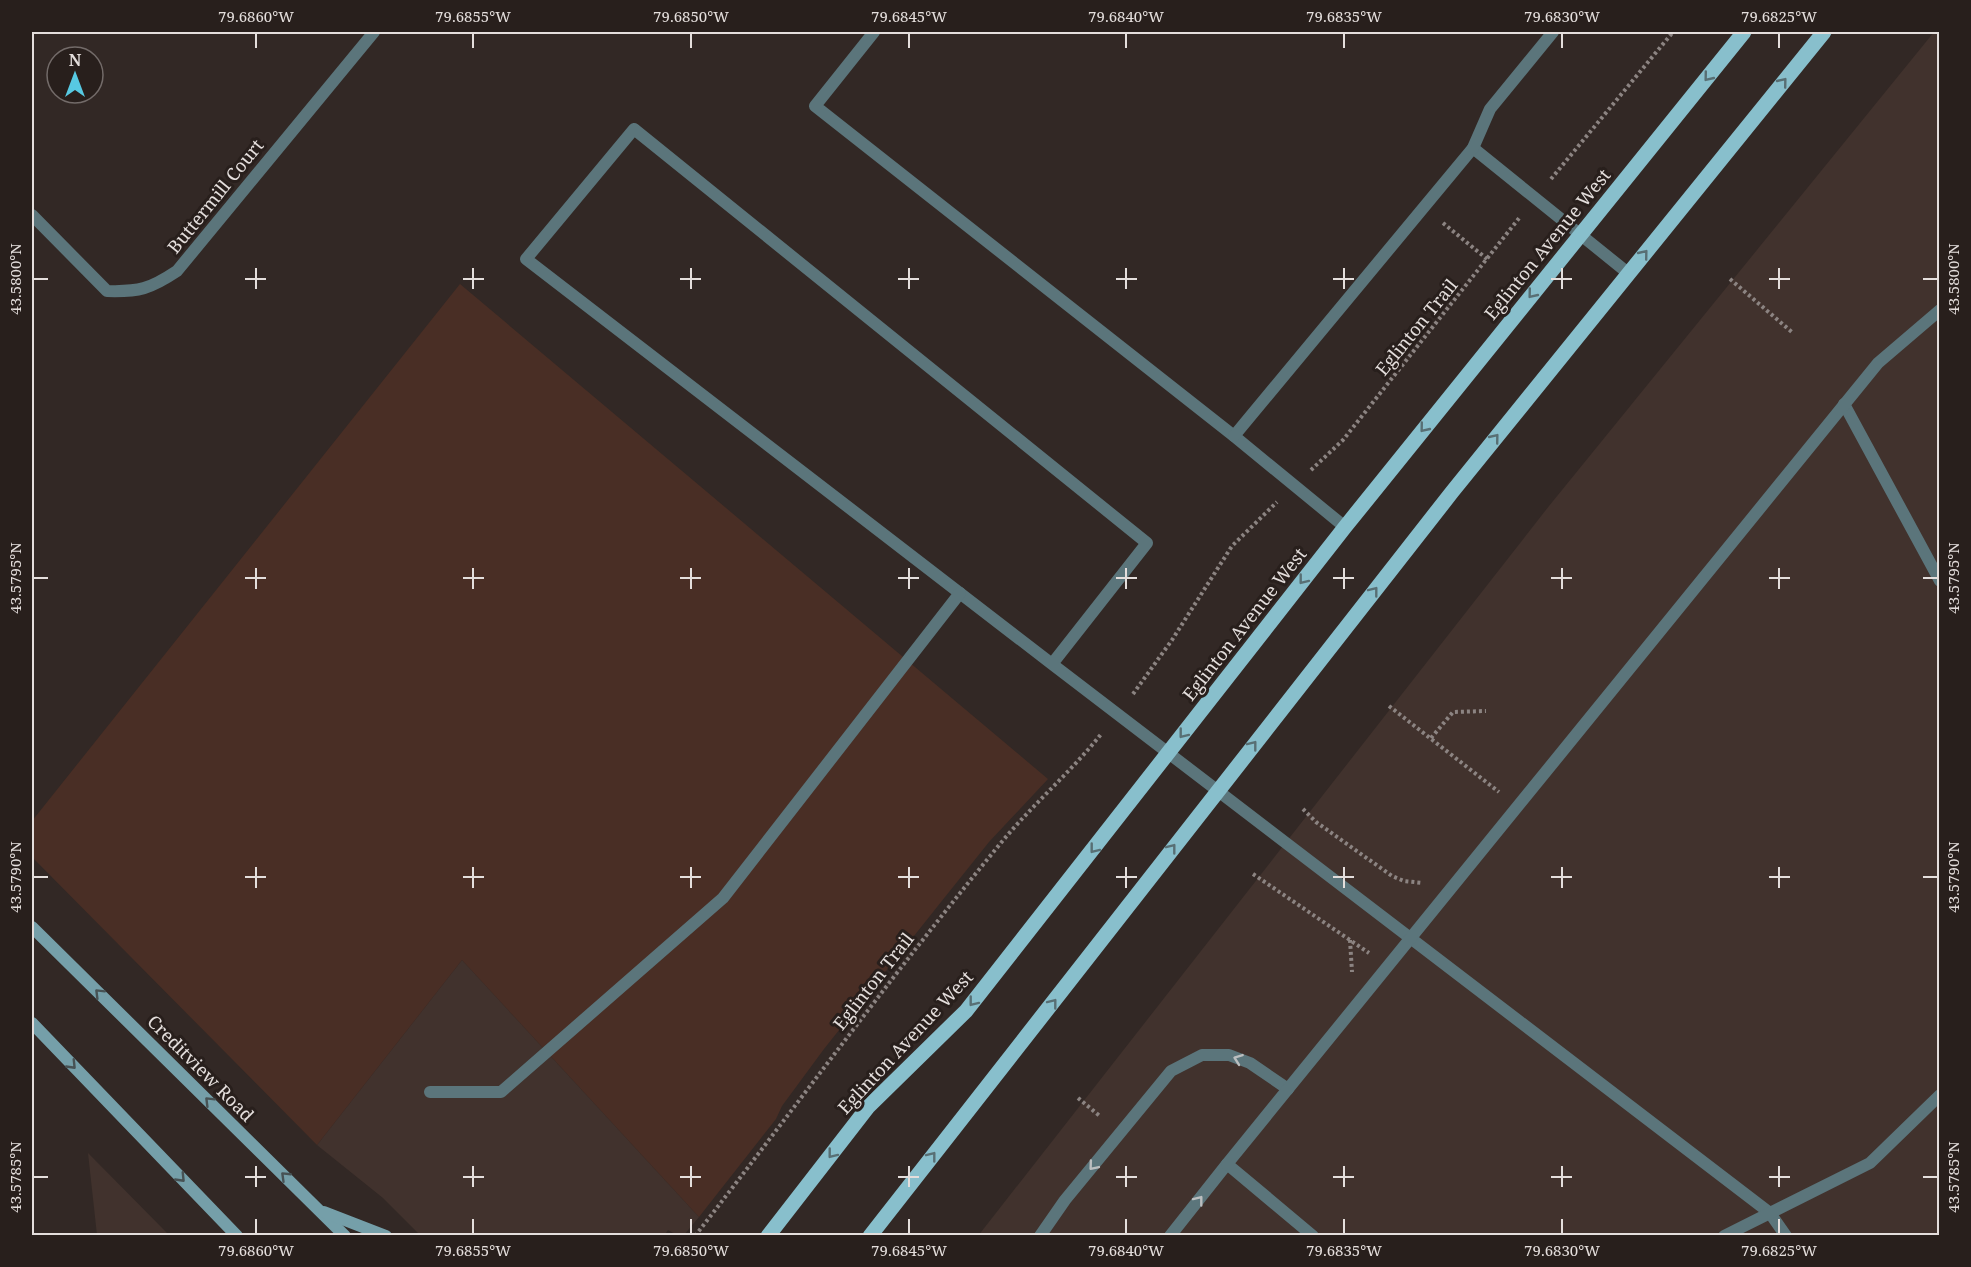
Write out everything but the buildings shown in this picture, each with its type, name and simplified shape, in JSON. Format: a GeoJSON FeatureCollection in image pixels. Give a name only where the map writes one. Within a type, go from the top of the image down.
{"type":"FeatureCollection","features":[{"type":"Feature","properties":{"kind":"main road","name":"Eglinton Avenue West"},"geometry":{"type":"LineString","coordinates":[[768,1236],[868,1107],[966,1011],[1345,526],[1744,32]]}},
{"type":"Feature","properties":{"kind":"main road"},"geometry":{"type":"LineString","coordinates":[[870,1236],[1452,492],[1824,32]]}},
{"type":"Feature","properties":{"kind":"main road","name":"Creditview Road"},"geometry":{"type":"LineString","coordinates":[[32,927],[345,1236]]}},
{"type":"Feature","properties":{"kind":"main road"},"geometry":{"type":"LineString","coordinates":[[32,1023],[237,1236]]}},
{"type":"Feature","properties":{"kind":"main road"},"geometry":{"type":"LineString","coordinates":[[320,1210],[386,1236]]}},
{"type":"Feature","properties":{"kind":"street","name":"Buttermill Court"},"geometry":{"type":"LineString","coordinates":[[32,215],[107,291],[134,292],[161,282],[177,271],[374,32]]}},
{"type":"Feature","properties":{"kind":"street"},"geometry":{"type":"LineString","coordinates":[[874,32],[815,106],[1345,526]]}},
{"type":"Feature","properties":{"kind":"street"},"geometry":{"type":"LineString","coordinates":[[1234,436],[1473,148],[1490,109],[1553,32]]}},
{"type":"Feature","properties":{"kind":"street"},"geometry":{"type":"LineString","coordinates":[[1052,664],[1147,543],[634,129],[526,259],[1052,664],[1168,753],[1217,791],[1770,1213],[1786,1236]]}},
{"type":"Feature","properties":{"kind":"street"},"geometry":{"type":"LineString","coordinates":[[1473,148],[1628,273]]}},
{"type":"Feature","properties":{"kind":"street"},"geometry":{"type":"LineString","coordinates":[[1170,1236],[1878,363],[1940,310]]}},
{"type":"Feature","properties":{"kind":"street"},"geometry":{"type":"LineString","coordinates":[[1844,404],[1940,581]]}},
{"type":"Feature","properties":{"kind":"street"},"geometry":{"type":"LineString","coordinates":[[430,1092],[501,1092],[723,898],[960,593]]}},
{"type":"Feature","properties":{"kind":"street"},"geometry":{"type":"LineString","coordinates":[[1040,1236],[1065,1200],[1171,1071],[1202,1055],[1229,1055],[1250,1063],[1288,1089]]}},
{"type":"Feature","properties":{"kind":"street"},"geometry":{"type":"LineString","coordinates":[[1724,1236],[1870,1163],[1940,1095]]}},
{"type":"Feature","properties":{"kind":"street"},"geometry":{"type":"LineString","coordinates":[[1227,1164],[1313,1236]]}},
{"type":"Feature","properties":{"kind":"path"},"geometry":{"type":"LineString","coordinates":[[1562,165],[1673,32]]}},
{"type":"Feature","properties":{"kind":"path"},"geometry":{"type":"LineString","coordinates":[[1424,207],[1487,259]]}},
{"type":"Feature","properties":{"kind":"path","name":"Eglinton Trail"},"geometry":{"type":"LineString","coordinates":[[1343,440],[1510,230]]}},
{"type":"Feature","properties":{"kind":"path"},"geometry":{"type":"LineString","coordinates":[[1730,279],[1793,333]]}},
{"type":"Feature","properties":{"kind":"path"},"geometry":{"type":"LineString","coordinates":[[1145,678],[1232,546],[1260,518]]}},
{"type":"Feature","properties":{"kind":"path"},"geometry":{"type":"LineString","coordinates":[[1389,706],[1506,797]]}},
{"type":"Feature","properties":{"kind":"path"},"geometry":{"type":"LineString","coordinates":[[1431,738],[1453,712],[1486,711]]}},
{"type":"Feature","properties":{"kind":"path","name":"Eglinton Trail"},"geometry":{"type":"LineString","coordinates":[[695,1236],[782,1125],[848,1034],[1002,842],[1085,754]]}},
{"type":"Feature","properties":{"kind":"path"},"geometry":{"type":"LineString","coordinates":[[1304,809],[1316,822],[1392,876],[1416,884],[1427,882]]}},
{"type":"Feature","properties":{"kind":"path"},"geometry":{"type":"LineString","coordinates":[[1253,874],[1388,965]]}},
{"type":"Feature","properties":{"kind":"shaded area"},"geometry":{"type":"Polygon","coordinates":[[[1934,32],[1939,32],[1939,1235],[978,1236],[1549,506],[1934,32]]]}},
{"type":"Feature","properties":{"kind":"shaded area"},"geometry":{"type":"Polygon","coordinates":[[[460,284],[1048,779],[989,842],[945,897],[824,1049],[782,1106],[776,1119],[699,1217],[462,960],[317,1145],[32,857],[32,821],[460,284]]]}},
{"type":"Feature","properties":{"kind":"shaded area"},"geometry":{"type":"Polygon","coordinates":[[[462,960],[699,1217],[684,1235],[677,1235],[668,1230],[664,1236],[420,1235],[383,1198],[317,1145],[462,960]]]}},
{"type":"Feature","properties":{"kind":"shaded area"},"geometry":{"type":"Polygon","coordinates":[[[88,1153],[169,1235],[97,1235],[88,1153]]]}}]}
